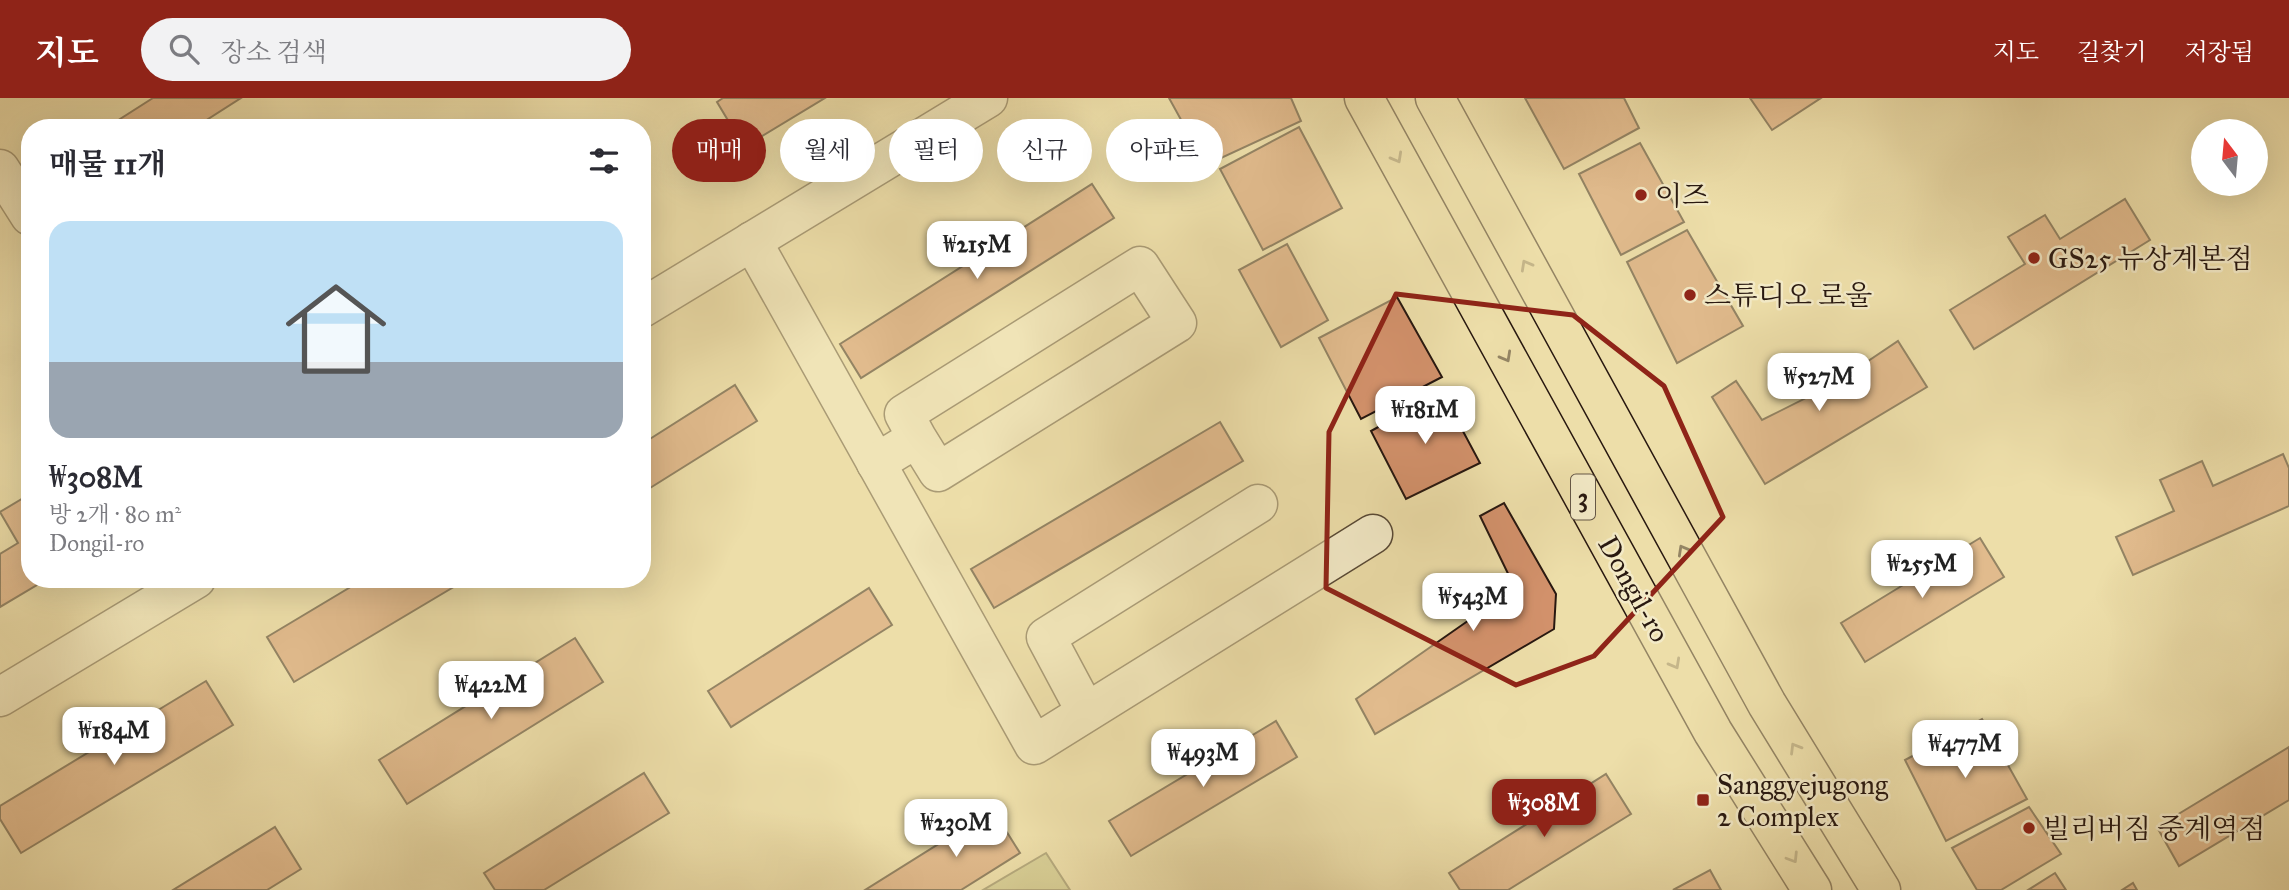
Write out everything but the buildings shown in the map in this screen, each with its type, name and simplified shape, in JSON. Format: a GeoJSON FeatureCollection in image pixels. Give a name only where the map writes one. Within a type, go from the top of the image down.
{"type":"FeatureCollection","features":[{"type":"Feature","properties":{"kind":"main road","name":"Dongil-ro"},"geometry":{"type":"LineString","coordinates":[[1364,98],[1713,732],[1812,890]]}},
{"type":"Feature","properties":{"kind":"main road","name":"3"},"geometry":{"type":"LineString","coordinates":[[1435,98],[1767,704],[1881,890]]}},
{"type":"Feature","properties":{"kind":"street"},"geometry":{"type":"LineString","coordinates":[[651,303],[988,98]]}},
{"type":"Feature","properties":{"kind":"street"},"geometry":{"type":"LineString","coordinates":[[0,169],[21,202]]}},
{"type":"Feature","properties":{"kind":"street"},"geometry":{"type":"LineString","coordinates":[[752,241],[1034,745],[1373,534]]}},
{"type":"Feature","properties":{"kind":"street"},"geometry":{"type":"LineString","coordinates":[[1140,267],[1177,323],[938,472],[917,438],[904,414],[1140,267]]}},
{"type":"Feature","properties":{"kind":"street"},"geometry":{"type":"LineString","coordinates":[[876,463],[917,438]]}},
{"type":"Feature","properties":{"kind":"street"},"geometry":{"type":"LineString","coordinates":[[1086,712],[1046,637],[1258,504]]}},
{"type":"Feature","properties":{"kind":"street"},"geometry":{"type":"LineString","coordinates":[[0,697],[181,588]]}},
{"type":"Feature","properties":{"kind":"highlighted area"},"geometry":{"type":"Polygon","coordinates":[[[1396,294],[1573,315],[1664,386],[1723,517],[1594,656],[1516,685],[1326,588],[1329,432],[1396,294]]]}},
{"type":"Feature","properties":{"kind":"shaded area"},"geometry":{"type":"Polygon","coordinates":[[[1046,853],[1070,890],[983,890],[1046,853]]]}},
{"type":"Feature","properties":{"kind":"place","name":"이즈"},"geometry":{"type":"Point","coordinates":[1641,195]}},
{"type":"Feature","properties":{"kind":"place","name":"GS25 뉴상계본점"},"geometry":{"type":"Point","coordinates":[2034,258]}},
{"type":"Feature","properties":{"kind":"place","name":"스튜디오 로울"},"geometry":{"type":"Point","coordinates":[1690,295]}},
{"type":"Feature","properties":{"kind":"place","name":"Sanggyejugong 2 Complex"},"geometry":{"type":"Point","coordinates":[1703,800]}},
{"type":"Feature","properties":{"kind":"place","name":"빌리버짐 중계역점"},"geometry":{"type":"Point","coordinates":[2029,828]}}]}
